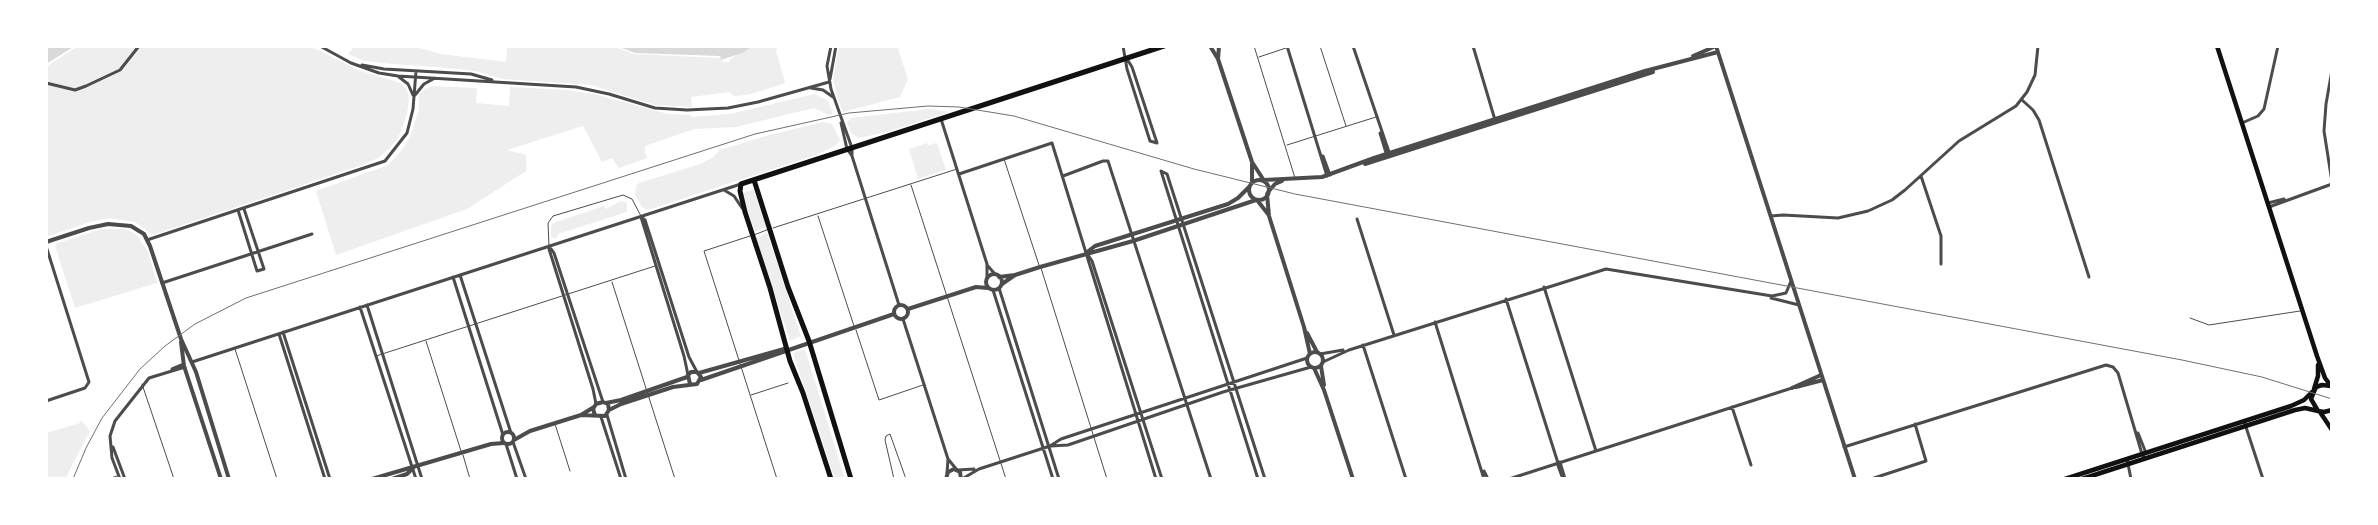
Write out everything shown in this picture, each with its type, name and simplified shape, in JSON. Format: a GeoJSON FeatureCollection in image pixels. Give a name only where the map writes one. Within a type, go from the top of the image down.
{"type":"FeatureCollection","features":[{"type":"Feature","properties":{"kind":"highway"},"geometry":{"type":"LineString","coordinates":[[831,479],[803,393],[786,349],[745,212],[740,191],[741,184],[1164,46]]}},
{"type":"Feature","properties":{"kind":"highway"},"geometry":{"type":"LineString","coordinates":[[754,180],[809,341],[851,479]]}},
{"type":"Feature","properties":{"kind":"main road"},"geometry":{"type":"LineString","coordinates":[[2218,46],[2317,356],[2325,378],[2331,386]]}},
{"type":"Feature","properties":{"kind":"main road"},"geometry":{"type":"LineString","coordinates":[[2317,356],[2318,376],[2311,402],[2332,430]]}},
{"type":"Feature","properties":{"kind":"main road"},"geometry":{"type":"LineString","coordinates":[[2244,424],[2299,403],[2320,385],[2331,386]]}},
{"type":"Feature","properties":{"kind":"main road"},"geometry":{"type":"LineString","coordinates":[[2082,479],[2144,455],[2297,409],[2332,410]]}},
{"type":"Feature","properties":{"kind":"main road"},"geometry":{"type":"LineString","coordinates":[[2065,479],[2126,463]]}},
{"type":"Feature","properties":{"kind":"street"},"geometry":{"type":"LineString","coordinates":[[46,83],[76,90],[120,70],[139,46]]}},
{"type":"Feature","properties":{"kind":"street"},"geometry":{"type":"LineString","coordinates":[[320,46],[351,63],[397,76],[576,87],[609,94],[655,108],[691,111],[758,102],[830,82]]}},
{"type":"Feature","properties":{"kind":"street"},"geometry":{"type":"LineString","coordinates":[[831,46],[827,66],[833,97],[899,305]]}},
{"type":"Feature","properties":{"kind":"street"},"geometry":{"type":"LineString","coordinates":[[830,82],[836,46]]}},
{"type":"Feature","properties":{"kind":"street"},"geometry":{"type":"LineString","coordinates":[[1123,46],[1127,69],[1150,141],[1158,143],[1132,67],[1126,58]]}},
{"type":"Feature","properties":{"kind":"street"},"geometry":{"type":"LineString","coordinates":[[1210,46],[1218,60],[1252,162],[1268,184],[1269,216],[1304,327],[1312,367],[1324,390],[1353,479]]}},
{"type":"Feature","properties":{"kind":"street"},"geometry":{"type":"LineString","coordinates":[[1218,60],[1219,46]]}},
{"type":"Feature","properties":{"kind":"street"},"geometry":{"type":"LineString","coordinates":[[1353,46],[1388,156]]}},
{"type":"Feature","properties":{"kind":"street"},"geometry":{"type":"LineString","coordinates":[[1473,46],[1496,121]]}},
{"type":"Feature","properties":{"kind":"street"},"geometry":{"type":"LineString","coordinates":[[1684,60],[1716,46],[1855,479]]}},
{"type":"Feature","properties":{"kind":"street"},"geometry":{"type":"LineString","coordinates":[[1770,216],[1783,214],[1824,218],[1860,214],[1892,200],[1959,141],[2009,112],[2022,100],[2035,75],[2038,46]]}},
{"type":"Feature","properties":{"kind":"street"},"geometry":{"type":"LineString","coordinates":[[2242,123],[2258,116],[2264,109],[2278,46]]}},
{"type":"Feature","properties":{"kind":"street"},"geometry":{"type":"LineString","coordinates":[[1289,47],[1328,175]]}},
{"type":"Feature","properties":{"kind":"street"},"geometry":{"type":"LineString","coordinates":[[1086,253],[1095,246],[1235,200],[1257,179],[1296,179],[1328,175],[1640,77],[1684,60],[1718,52]]}},
{"type":"Feature","properties":{"kind":"street"},"geometry":{"type":"LineString","coordinates":[[351,63],[416,71],[471,74],[498,82]]}},
{"type":"Feature","properties":{"kind":"street"},"geometry":{"type":"LineString","coordinates":[[2268,205],[2332,183],[2324,130],[2332,70]]}},
{"type":"Feature","properties":{"kind":"street"},"geometry":{"type":"LineString","coordinates":[[148,240],[385,161],[407,133],[411,122],[416,71]]}},
{"type":"Feature","properties":{"kind":"street"},"geometry":{"type":"LineString","coordinates":[[397,76],[408,84],[414,98]]}},
{"type":"Feature","properties":{"kind":"street"},"geometry":{"type":"LineString","coordinates":[[414,98],[424,84],[436,78]]}},
{"type":"Feature","properties":{"kind":"street"},"geometry":{"type":"LineString","coordinates":[[810,88],[823,90],[833,97]]}},
{"type":"Feature","properties":{"kind":"street"},"geometry":{"type":"LineString","coordinates":[[2022,100],[2033,110],[2039,120],[2089,278]]}},
{"type":"Feature","properties":{"kind":"street"},"geometry":{"type":"LineString","coordinates":[[1140,111],[1146,109]]}},
{"type":"Feature","properties":{"kind":"street"},"geometry":{"type":"LineString","coordinates":[[942,119],[987,264],[986,279],[988,288]]}},
{"type":"Feature","properties":{"kind":"street"},"geometry":{"type":"LineString","coordinates":[[959,174],[1052,143],[1156,479]]}},
{"type":"Feature","properties":{"kind":"street"},"geometry":{"type":"LineString","coordinates":[[1063,176],[1103,161],[1108,161],[1211,479]]}},
{"type":"Feature","properties":{"kind":"street"},"geometry":{"type":"LineString","coordinates":[[1252,162],[1250,196],[1257,200],[1269,216]]}},
{"type":"Feature","properties":{"kind":"street"},"geometry":{"type":"LineString","coordinates":[[1258,479],[1161,171],[1167,173],[1175,196],[1265,479]]}},
{"type":"Feature","properties":{"kind":"street"},"geometry":{"type":"LineString","coordinates":[[1921,176],[1941,236],[1941,264]]}},
{"type":"Feature","properties":{"kind":"street"},"geometry":{"type":"LineString","coordinates":[[908,309],[976,287],[986,279],[1015,275],[1086,253],[1097,252],[1265,198],[1275,184],[1287,179]]}},
{"type":"Feature","properties":{"kind":"street"},"geometry":{"type":"LineString","coordinates":[[1164,184],[1170,182]]}},
{"type":"Feature","properties":{"kind":"street"},"geometry":{"type":"LineString","coordinates":[[119,477],[112,458],[112,427],[142,384],[149,378],[234,348],[741,184]]}},
{"type":"Feature","properties":{"kind":"street"},"geometry":{"type":"LineString","coordinates":[[723,190],[734,196],[745,212]]}},
{"type":"Feature","properties":{"kind":"street"},"geometry":{"type":"LineString","coordinates":[[1169,198],[1175,196]]}},
{"type":"Feature","properties":{"kind":"street"},"geometry":{"type":"LineString","coordinates":[[1220,206],[1221,212]]}},
{"type":"Feature","properties":{"kind":"street"},"geometry":{"type":"LineString","coordinates":[[238,210],[257,271],[264,269],[244,208]]}},
{"type":"Feature","properties":{"kind":"street"},"geometry":{"type":"LineString","coordinates":[[641,216],[645,220],[684,356],[690,384]]}},
{"type":"Feature","properties":{"kind":"street"},"geometry":{"type":"LineString","coordinates":[[1357,219],[1394,335]]}},
{"type":"Feature","properties":{"kind":"street"},"geometry":{"type":"LineString","coordinates":[[46,401],[82,390],[89,385],[46,244],[95,226],[118,224],[135,228],[148,240],[180,339],[184,366],[221,479]]}},
{"type":"Feature","properties":{"kind":"street"},"geometry":{"type":"LineString","coordinates":[[162,283],[312,234]]}},
{"type":"Feature","properties":{"kind":"street"},"geometry":{"type":"LineString","coordinates":[[549,246],[593,389],[596,415]]}},
{"type":"Feature","properties":{"kind":"street"},"geometry":{"type":"LineString","coordinates":[[1184,248],[1190,246]]}},
{"type":"Feature","properties":{"kind":"street"},"geometry":{"type":"LineString","coordinates":[[1086,253],[1092,261],[1162,479]]}},
{"type":"Feature","properties":{"kind":"street"},"geometry":{"type":"LineString","coordinates":[[1189,262],[1195,260]]}},
{"type":"Feature","properties":{"kind":"street"},"geometry":{"type":"LineString","coordinates":[[987,264],[1002,284]]}},
{"type":"Feature","properties":{"kind":"street"},"geometry":{"type":"LineString","coordinates":[[657,265],[689,356],[701,380]]}},
{"type":"Feature","properties":{"kind":"street"},"geometry":{"type":"LineString","coordinates":[[1050,446],[1062,447],[1236,388],[1312,367],[1363,345],[1595,270],[1615,268],[1766,296],[1799,305]]}},
{"type":"Feature","properties":{"kind":"street"},"geometry":{"type":"LineString","coordinates":[[460,275],[526,479]]}},
{"type":"Feature","properties":{"kind":"street"},"geometry":{"type":"LineString","coordinates":[[976,287],[993,290],[999,288],[1015,275]]}},
{"type":"Feature","properties":{"kind":"street"},"geometry":{"type":"LineString","coordinates":[[1194,277],[1200,275]]}},
{"type":"Feature","properties":{"kind":"street"},"geometry":{"type":"LineString","coordinates":[[453,277],[517,479]]}},
{"type":"Feature","properties":{"kind":"street"},"geometry":{"type":"LineString","coordinates":[[1766,296],[1777,296],[1786,293],[1791,279]]}},
{"type":"Feature","properties":{"kind":"street"},"geometry":{"type":"LineString","coordinates":[[456,288],[463,286]]}},
{"type":"Feature","properties":{"kind":"street"},"geometry":{"type":"LineString","coordinates":[[1544,286],[1596,451]]}},
{"type":"Feature","properties":{"kind":"street"},"geometry":{"type":"LineString","coordinates":[[999,288],[1060,479]]}},
{"type":"Feature","properties":{"kind":"street"},"geometry":{"type":"LineString","coordinates":[[1198,290],[1204,289]]}},
{"type":"Feature","properties":{"kind":"street"},"geometry":{"type":"LineString","coordinates":[[993,290],[1053,479]]}},
{"type":"Feature","properties":{"kind":"street"},"geometry":{"type":"LineString","coordinates":[[565,295],[608,413],[626,479]]}},
{"type":"Feature","properties":{"kind":"street"},"geometry":{"type":"LineString","coordinates":[[1506,299],[1564,479]]}},
{"type":"Feature","properties":{"kind":"street"},"geometry":{"type":"LineString","coordinates":[[1203,305],[1209,303]]}},
{"type":"Feature","properties":{"kind":"street"},"geometry":{"type":"LineString","coordinates":[[367,305],[422,479]]}},
{"type":"Feature","properties":{"kind":"street"},"geometry":{"type":"LineString","coordinates":[[903,319],[898,319],[894,314],[894,309],[899,305],[905,306],[908,309]]}},
{"type":"Feature","properties":{"kind":"street"},"geometry":{"type":"LineString","coordinates":[[998,307],[1004,305]]}},
{"type":"Feature","properties":{"kind":"street"},"geometry":{"type":"LineString","coordinates":[[360,308],[416,479]]}},
{"type":"Feature","properties":{"kind":"street"},"geometry":{"type":"LineString","coordinates":[[903,319],[907,316],[908,309]]}},
{"type":"Feature","properties":{"kind":"street"},"geometry":{"type":"LineString","coordinates":[[491,444],[503,436],[530,431],[555,423],[581,414],[595,405],[604,402],[678,385],[697,384],[701,380],[740,364],[894,314]]}},
{"type":"Feature","properties":{"kind":"street"},"geometry":{"type":"LineString","coordinates":[[1207,320],[1213,318]]}},
{"type":"Feature","properties":{"kind":"street"},"geometry":{"type":"LineString","coordinates":[[903,319],[948,459],[957,470],[961,479],[979,469],[1050,446],[1061,439],[1309,356],[1349,350]]}},
{"type":"Feature","properties":{"kind":"street"},"geometry":{"type":"LineString","coordinates":[[1435,322],[1486,479]]}},
{"type":"Feature","properties":{"kind":"street"},"geometry":{"type":"LineString","coordinates":[[1304,327],[1319,353],[1322,363],[1324,390]]}},
{"type":"Feature","properties":{"kind":"street"},"geometry":{"type":"LineString","coordinates":[[1212,333],[1218,332]]}},
{"type":"Feature","properties":{"kind":"street"},"geometry":{"type":"LineString","coordinates":[[281,333],[326,479]]}},
{"type":"Feature","properties":{"kind":"street"},"geometry":{"type":"LineString","coordinates":[[281,333],[330,479]]}},
{"type":"Feature","properties":{"kind":"street"},"geometry":{"type":"LineString","coordinates":[[180,339],[192,362],[229,479]]}},
{"type":"Feature","properties":{"kind":"street"},"geometry":{"type":"LineString","coordinates":[[1010,341],[1016,340]]}},
{"type":"Feature","properties":{"kind":"street"},"geometry":{"type":"LineString","coordinates":[[1363,345],[1406,479]]}},
{"type":"Feature","properties":{"kind":"street"},"geometry":{"type":"LineString","coordinates":[[1217,349],[1223,347]]}},
{"type":"Feature","properties":{"kind":"street"},"geometry":{"type":"LineString","coordinates":[[1222,363],[1227,362]]}},
{"type":"Feature","properties":{"kind":"street"},"geometry":{"type":"LineString","coordinates":[[601,418],[647,393],[687,376],[691,372],[698,373],[740,364]]}},
{"type":"Feature","properties":{"kind":"street"},"geometry":{"type":"LineString","coordinates":[[1844,447],[2106,365],[2113,367],[2118,373],[2144,455]]}},
{"type":"Feature","properties":{"kind":"street"},"geometry":{"type":"LineString","coordinates":[[1792,388],[1821,375]]}},
{"type":"Feature","properties":{"kind":"street"},"geometry":{"type":"LineString","coordinates":[[1509,479],[1792,388],[1823,380]]}},
{"type":"Feature","properties":{"kind":"street"},"geometry":{"type":"LineString","coordinates":[[1027,396],[1033,394]]}},
{"type":"Feature","properties":{"kind":"street"},"geometry":{"type":"LineString","coordinates":[[1732,407],[1751,465]]}},
{"type":"Feature","properties":{"kind":"street"},"geometry":{"type":"LineString","coordinates":[[1237,412],[1243,410]]}},
{"type":"Feature","properties":{"kind":"street"},"geometry":{"type":"LineString","coordinates":[[201,417],[209,414]]}},
{"type":"Feature","properties":{"kind":"street"},"geometry":{"type":"LineString","coordinates":[[581,414],[596,415],[601,418],[621,479]]}},
{"type":"Feature","properties":{"kind":"street"},"geometry":{"type":"LineString","coordinates":[[500,427],[508,424]]}},
{"type":"Feature","properties":{"kind":"street"},"geometry":{"type":"LineString","coordinates":[[1241,426],[1248,424]]}},
{"type":"Feature","properties":{"kind":"street"},"geometry":{"type":"LineString","coordinates":[[1871,479],[1926,461],[1915,424]]}},
{"type":"Feature","properties":{"kind":"street"},"geometry":{"type":"LineString","coordinates":[[2244,424],[2263,479]]}},
{"type":"Feature","properties":{"kind":"street"},"geometry":{"type":"LineString","coordinates":[[372,479],[405,468],[419,467],[491,444],[514,441],[530,431]]}},
{"type":"Feature","properties":{"kind":"street"},"geometry":{"type":"LineString","coordinates":[[1246,440],[1252,438]]}},
{"type":"Feature","properties":{"kind":"street"},"geometry":{"type":"LineString","coordinates":[[112,444],[125,479]]}},
{"type":"Feature","properties":{"kind":"street"},"geometry":{"type":"LineString","coordinates":[[1250,455],[1257,453]]}},
{"type":"Feature","properties":{"kind":"street"},"geometry":{"type":"LineString","coordinates":[[946,476],[948,459]]}},
{"type":"Feature","properties":{"kind":"street"},"geometry":{"type":"LineString","coordinates":[[2126,463],[2131,479]]}},
{"type":"Feature","properties":{"kind":"street"},"geometry":{"type":"LineString","coordinates":[[1255,470],[1261,467]]}},
{"type":"Feature","properties":{"kind":"street"},"geometry":{"type":"LineString","coordinates":[[392,479],[407,474],[413,468]]}},
{"type":"Feature","properties":{"kind":"street"},"geometry":{"type":"LineString","coordinates":[[219,472],[226,469]]}},
{"type":"Feature","properties":{"kind":"street"},"geometry":{"type":"LineString","coordinates":[[941,479],[950,470],[979,469]]}},
{"type":"Feature","properties":{"kind":"lane"},"geometry":{"type":"LineString","coordinates":[[1254,46],[1296,179]]}},
{"type":"Feature","properties":{"kind":"lane"},"geometry":{"type":"LineString","coordinates":[[1320,46],[1346,127]]}},
{"type":"Feature","properties":{"kind":"lane"},"geometry":{"type":"LineString","coordinates":[[1258,58],[1289,47]]}},
{"type":"Feature","properties":{"kind":"lane"},"geometry":{"type":"LineString","coordinates":[[1286,146],[1376,117]]}},
{"type":"Feature","properties":{"kind":"lane"},"geometry":{"type":"LineString","coordinates":[[1004,158],[1107,479]]}},
{"type":"Feature","properties":{"kind":"lane"},"geometry":{"type":"LineString","coordinates":[[777,479],[704,251],[958,169]]}},
{"type":"Feature","properties":{"kind":"lane"},"geometry":{"type":"LineString","coordinates":[[911,185],[1006,479]]}},
{"type":"Feature","properties":{"kind":"lane"},"geometry":{"type":"LineString","coordinates":[[549,246],[548,223],[553,216],[623,195],[632,200],[641,216]]}},
{"type":"Feature","properties":{"kind":"lane"},"geometry":{"type":"LineString","coordinates":[[818,215],[879,400],[924,385]]}},
{"type":"Feature","properties":{"kind":"lane"},"geometry":{"type":"LineString","coordinates":[[375,356],[657,265]]}},
{"type":"Feature","properties":{"kind":"lane"},"geometry":{"type":"LineString","coordinates":[[612,280],[675,479]]}},
{"type":"Feature","properties":{"kind":"lane"},"geometry":{"type":"LineString","coordinates":[[2190,318],[2209,325],[2302,310]]}},
{"type":"Feature","properties":{"kind":"lane"},"geometry":{"type":"LineString","coordinates":[[426,340],[470,479]]}},
{"type":"Feature","properties":{"kind":"lane"},"geometry":{"type":"LineString","coordinates":[[234,348],[277,479]]}},
{"type":"Feature","properties":{"kind":"lane"},"geometry":{"type":"LineString","coordinates":[[750,395],[788,383]]}},
{"type":"Feature","properties":{"kind":"lane"},"geometry":{"type":"LineString","coordinates":[[142,384],[174,479]]}},
{"type":"Feature","properties":{"kind":"lane"},"geometry":{"type":"LineString","coordinates":[[555,423],[570,471]]}},
{"type":"Feature","properties":{"kind":"lane"},"geometry":{"type":"LineString","coordinates":[[894,479],[885,440],[886,436],[890,434],[906,479]]}},
{"type":"Feature","properties":{"kind":"lane"},"geometry":{"type":"LineString","coordinates":[[108,479],[119,477],[123,474]]}},
{"type":"Feature","properties":{"kind":"shaded area"},"geometry":{"type":"Polygon","coordinates":[[[46,46],[75,46],[46,64],[46,46]]]}},
{"type":"Feature","properties":{"kind":"shaded area"},"geometry":{"type":"Polygon","coordinates":[[[78,46],[310,46],[358,70],[401,83],[406,88],[409,97],[407,115],[398,138],[389,149],[378,158],[365,164],[153,235],[135,222],[109,218],[90,222],[46,237],[46,67],[78,46]]]}},
{"type":"Feature","properties":{"kind":"shaded area"},"geometry":{"type":"Polygon","coordinates":[[[355,46],[413,46],[441,54],[506,62],[507,46],[595,46],[614,47],[634,54],[720,58],[723,62],[729,62],[730,59],[751,46],[778,46],[776,51],[785,82],[747,95],[734,96],[730,92],[691,97],[692,107],[655,105],[591,85],[502,79],[476,71],[362,60],[348,54],[355,46]]]}},
{"type":"Feature","properties":{"kind":"shaded area"},"geometry":{"type":"Polygon","coordinates":[[[616,46],[753,46],[742,53],[721,60],[720,56],[635,53],[616,46]]]}},
{"type":"Feature","properties":{"kind":"shaded area"},"geometry":{"type":"Polygon","coordinates":[[[839,46],[905,46],[898,49],[908,79],[900,97],[843,112],[837,97],[833,78],[839,46]]]}},
{"type":"Feature","properties":{"kind":"shaded area"},"geometry":{"type":"Polygon","coordinates":[[[434,86],[477,88],[476,103],[509,106],[510,87],[567,90],[594,94],[668,114],[690,115],[691,117],[730,114],[815,94],[828,101],[833,114],[828,115],[814,108],[736,127],[694,129],[645,146],[647,158],[619,168],[612,158],[602,162],[583,126],[507,150],[526,155],[526,171],[467,209],[336,255],[316,191],[388,165],[401,151],[410,137],[419,109],[419,95],[424,89],[434,86]]]}},
{"type":"Feature","properties":{"kind":"shaded area"},"geometry":{"type":"Polygon","coordinates":[[[930,109],[949,112],[887,132],[859,138],[851,133],[847,122],[851,118],[930,109]]]}},
{"type":"Feature","properties":{"kind":"shaded area"},"geometry":{"type":"Polygon","coordinates":[[[824,122],[832,124],[840,140],[835,146],[816,155],[648,210],[642,207],[635,195],[636,186],[639,183],[700,164],[712,158],[720,150],[769,135],[824,122]]]}},
{"type":"Feature","properties":{"kind":"shaded area"},"geometry":{"type":"Polygon","coordinates":[[[927,143],[928,145],[937,143],[946,170],[918,179],[909,149],[927,143]]]}},
{"type":"Feature","properties":{"kind":"shaded area"},"geometry":{"type":"Polygon","coordinates":[[[754,189],[766,227],[755,232],[742,193],[754,189]]]}},
{"type":"Feature","properties":{"kind":"shaded area"},"geometry":{"type":"Polygon","coordinates":[[[621,201],[627,203],[627,212],[558,234],[556,239],[551,237],[551,226],[553,223],[604,206],[606,209],[621,201]]]}},
{"type":"Feature","properties":{"kind":"shaded area"},"geometry":{"type":"Polygon","coordinates":[[[101,229],[125,229],[137,235],[148,252],[157,283],[75,308],[55,246],[58,243],[101,229]]]}},
{"type":"Feature","properties":{"kind":"shaded area"},"geometry":{"type":"Polygon","coordinates":[[[767,233],[801,336],[790,341],[756,238],[767,233]]]}},
{"type":"Feature","properties":{"kind":"shaded area"},"geometry":{"type":"Polygon","coordinates":[[[805,349],[845,479],[835,479],[793,353],[805,349]]]}},
{"type":"Feature","properties":{"kind":"shaded area"},"geometry":{"type":"Polygon","coordinates":[[[81,420],[90,431],[65,479],[46,479],[46,433],[80,423],[81,420]]]}},
{"type":"Feature","properties":{"kind":"railway"},"geometry":{"type":"LineString","coordinates":[[73,479],[86,448],[102,418],[140,369],[165,346],[195,324],[246,298],[755,134],[849,113],[928,106],[959,107],[1014,116],[1194,169],[1295,194],[2182,360],[2262,377],[2332,399]]}}]}
